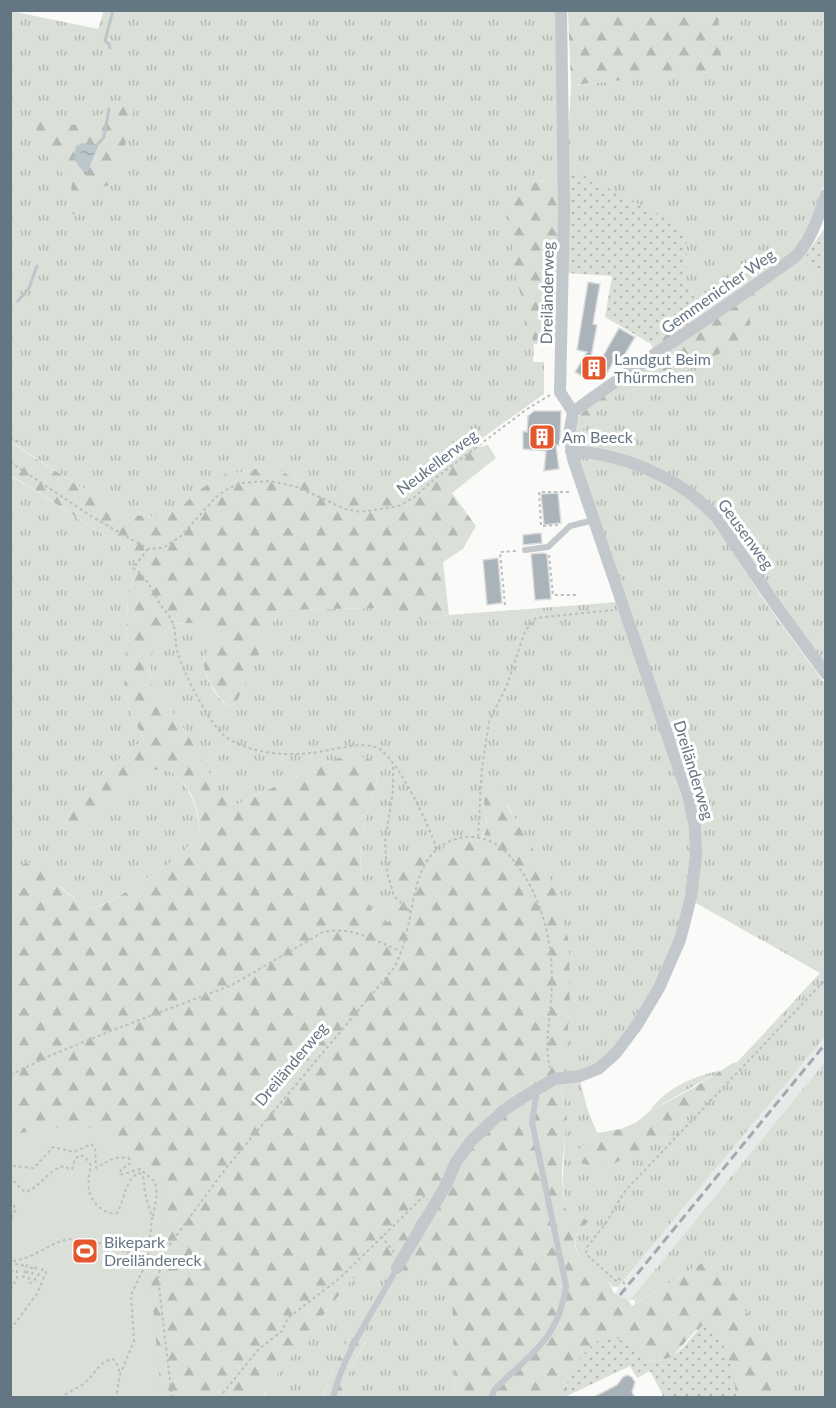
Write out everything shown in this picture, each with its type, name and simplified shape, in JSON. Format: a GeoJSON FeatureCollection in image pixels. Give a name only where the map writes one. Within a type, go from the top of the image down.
{"type":"FeatureCollection","features":[{"type":"Feature","properties":{"kind":"street","name":"Dreiländerweg"},"geometry":{"type":"LineString","coordinates":[[560,392],[564,211],[561,10]]}},
{"type":"Feature","properties":{"kind":"street","name":"Gemmenicher Weg"},"geometry":{"type":"LineString","coordinates":[[573,412],[796,256],[806,246],[825,195]]}},
{"type":"Feature","properties":{"kind":"street"},"geometry":{"type":"LineString","coordinates":[[560,392],[573,412]]}},
{"type":"Feature","properties":{"kind":"street","name":"Dreiländerweg"},"geometry":{"type":"LineString","coordinates":[[554,1079],[580,1076],[598,1069],[616,1053],[637,1025],[659,988],[680,940],[691,897],[696,856],[695,827],[688,796],[571,451],[569,434],[573,412]]}},
{"type":"Feature","properties":{"kind":"street","name":"Geusenweg"},"geometry":{"type":"LineString","coordinates":[[571,451],[610,457],[651,471],[689,492],[706,506],[717,518],[825,674]]}},
{"type":"Feature","properties":{"kind":"street"},"geometry":{"type":"LineString","coordinates":[[398,1268],[446,1185],[456,1162],[471,1142],[503,1111],[554,1079]]}},
{"type":"Feature","properties":{"kind":"lane"},"geometry":{"type":"LineString","coordinates":[[525,550],[548,547],[570,526],[594,520]]}},
{"type":"Feature","properties":{"kind":"lane"},"geometry":{"type":"LineString","coordinates":[[491,1398],[495,1389],[541,1346],[563,1305],[566,1286],[532,1122],[537,1089]]}},
{"type":"Feature","properties":{"kind":"lane"},"geometry":{"type":"LineString","coordinates":[[333,1398],[336,1383],[347,1359],[398,1268]]}},
{"type":"Feature","properties":{"kind":"path","name":"Neukellerweg"},"geometry":{"type":"LineString","coordinates":[[148,549],[163,548],[173,543],[216,497],[226,490],[248,482],[269,481],[297,487],[345,509],[373,511],[399,506],[413,498],[527,409],[560,392]]}},
{"type":"Feature","properties":{"kind":"path"},"geometry":{"type":"LineString","coordinates":[[10,438],[21,444]]}},
{"type":"Feature","properties":{"kind":"path"},"geometry":{"type":"LineString","coordinates":[[10,462],[91,516],[148,549],[133,568],[148,581],[168,614],[174,626],[178,654],[207,713],[225,736],[240,744],[264,751],[286,753],[309,753],[355,746],[372,746],[381,750],[393,765],[423,814],[437,849],[455,839],[478,837],[504,850],[514,861],[532,887],[543,914],[552,976],[548,1059],[554,1079]]}},
{"type":"Feature","properties":{"kind":"path"},"geometry":{"type":"LineString","coordinates":[[570,526],[541,526],[538,492],[573,492],[583,489]]}},
{"type":"Feature","properties":{"kind":"path"},"geometry":{"type":"LineString","coordinates":[[548,547],[553,595],[576,596]]}},
{"type":"Feature","properties":{"kind":"path"},"geometry":{"type":"LineString","coordinates":[[505,605],[500,552],[525,550]]}},
{"type":"Feature","properties":{"kind":"path"},"geometry":{"type":"LineString","coordinates":[[478,837],[482,768],[489,722],[507,685],[525,631],[536,618],[588,614],[624,608]]}},
{"type":"Feature","properties":{"kind":"path"},"geometry":{"type":"LineString","coordinates":[[393,765],[393,791],[384,854],[390,889],[412,913]]}},
{"type":"Feature","properties":{"kind":"path","name":"Dreiländerweg"},"geometry":{"type":"LineString","coordinates":[[172,1398],[158,1278],[165,1251],[226,1168],[382,984],[399,960],[424,868],[437,849]]}},
{"type":"Feature","properties":{"kind":"path"},"geometry":{"type":"LineString","coordinates":[[10,1075],[113,1030],[232,985],[324,932],[338,929],[353,932],[400,951]]}},
{"type":"Feature","properties":{"kind":"path"},"geometry":{"type":"LineString","coordinates":[[625,1284],[619,1279],[617,1282],[586,1254],[587,1247],[606,1223],[625,1191],[825,979]]}},
{"type":"Feature","properties":{"kind":"path"},"geometry":{"type":"LineString","coordinates":[[10,1160],[14,1166],[34,1168],[53,1147],[74,1152],[91,1144],[95,1148],[96,1168],[104,1161],[115,1157],[129,1158],[130,1164],[121,1169],[120,1175],[140,1168],[155,1182],[157,1195],[148,1259],[131,1295],[134,1341],[120,1376],[116,1398]]}},
{"type":"Feature","properties":{"kind":"path"},"geometry":{"type":"LineString","coordinates":[[10,1176],[25,1192],[30,1191],[58,1167],[65,1166],[72,1169],[75,1159],[80,1155],[85,1157],[91,1165],[88,1179],[89,1193],[97,1205],[107,1213],[117,1213],[130,1180],[139,1173],[143,1175],[152,1218]]}},
{"type":"Feature","properties":{"kind":"path"},"geometry":{"type":"LineString","coordinates":[[219,1398],[258,1350],[282,1331],[288,1318],[340,1278],[433,1188]]}},
{"type":"Feature","properties":{"kind":"path"},"geometry":{"type":"LineString","coordinates":[[10,1200],[16,1209],[10,1220]]}},
{"type":"Feature","properties":{"kind":"path"},"geometry":{"type":"LineString","coordinates":[[381,1236],[388,1247],[404,1256]]}},
{"type":"Feature","properties":{"kind":"path"},"geometry":{"type":"LineString","coordinates":[[10,1256],[13,1261],[21,1260],[62,1240],[79,1238],[148,1259]]}},
{"type":"Feature","properties":{"kind":"path"},"geometry":{"type":"LineString","coordinates":[[10,1261],[27,1265],[24,1277],[31,1268],[36,1268],[28,1280],[30,1283],[43,1269],[46,1272],[37,1293],[10,1330]]}},
{"type":"Feature","properties":{"kind":"path"},"geometry":{"type":"LineString","coordinates":[[10,1270],[16,1271],[17,1277],[10,1292]]}},
{"type":"Feature","properties":{"kind":"path"},"geometry":{"type":"LineString","coordinates":[[60,1398],[84,1383],[108,1359],[113,1359],[118,1366],[120,1376]]}},
{"type":"Feature","properties":{"kind":"shaded area"},"geometry":{"type":"Polygon","coordinates":[[[825,1035],[825,1062],[629,1301],[616,1293],[618,1287],[825,1035]]]}},
{"type":"Feature","properties":{"kind":"green space"},"geometry":{"type":"Polygon","coordinates":[[[104,10],[556,11],[558,177],[532,183],[525,307],[534,344],[533,362],[544,362],[544,394],[474,444],[457,447],[380,496],[326,496],[307,483],[268,466],[237,473],[199,490],[179,509],[158,517],[123,514],[11,442],[11,11],[98,29],[104,10]],[[127,104],[72,126],[72,185],[68,208],[127,104]]]}},
{"type":"Feature","properties":{"kind":"green space"},"geometry":{"type":"Polygon","coordinates":[[[568,11],[718,11],[722,71],[571,85],[568,11]]]}},
{"type":"Feature","properties":{"kind":"green space"},"geometry":{"type":"Polygon","coordinates":[[[718,11],[825,11],[825,183],[805,234],[787,256],[703,311],[686,283],[687,236],[567,167],[571,85],[721,71],[718,11]]]}},
{"type":"Feature","properties":{"kind":"green space"},"geometry":{"type":"Polygon","coordinates":[[[127,104],[135,105],[115,184],[91,189],[74,215],[68,208],[72,184],[38,146],[35,114],[73,125],[127,104]]]}},
{"type":"Feature","properties":{"kind":"green space"},"geometry":{"type":"Polygon","coordinates":[[[567,167],[678,224],[687,236],[686,283],[703,311],[651,344],[605,317],[612,276],[567,273],[567,167]]]}},
{"type":"Feature","properties":{"kind":"green space"},"geometry":{"type":"Polygon","coordinates":[[[558,177],[559,338],[550,338],[550,345],[534,344],[514,269],[508,200],[532,183],[558,177]]]}},
{"type":"Feature","properties":{"kind":"green space"},"geometry":{"type":"Polygon","coordinates":[[[825,228],[825,288],[813,263],[805,259],[825,228]]]}},
{"type":"Feature","properties":{"kind":"green space"},"geometry":{"type":"Polygon","coordinates":[[[799,232],[805,234],[809,250],[805,259],[749,304],[750,336],[668,379],[618,394],[592,415],[577,443],[574,429],[581,414],[657,358],[651,344],[787,256],[793,236],[799,232]]]}},
{"type":"Feature","properties":{"kind":"green space"},"geometry":{"type":"Polygon","coordinates":[[[805,259],[813,263],[826,288],[825,669],[690,490],[577,443],[592,415],[618,394],[668,379],[710,359],[749,304],[805,259]]]}},
{"type":"Feature","properties":{"kind":"green space"},"geometry":{"type":"Polygon","coordinates":[[[10,442],[123,514],[158,517],[179,509],[199,490],[229,472],[237,473],[268,466],[307,483],[326,496],[380,496],[457,447],[474,444],[479,447],[488,445],[496,458],[452,493],[476,526],[463,549],[443,562],[449,615],[420,619],[401,611],[372,608],[288,610],[277,615],[267,631],[258,657],[236,703],[231,707],[221,699],[208,680],[204,666],[214,637],[211,630],[191,623],[173,624],[159,636],[150,661],[151,683],[185,730],[225,801],[236,805],[327,762],[359,756],[378,764],[376,783],[360,841],[361,881],[372,911],[381,922],[392,922],[399,867],[413,854],[423,854],[432,858],[453,843],[480,840],[487,829],[484,801],[486,792],[490,786],[496,787],[554,885],[569,942],[570,1014],[560,1084],[567,1117],[562,1169],[566,1210],[589,1221],[576,1236],[575,1245],[578,1252],[605,1278],[613,1292],[629,1301],[632,1306],[710,1258],[772,1351],[771,1397],[736,1397],[697,1329],[672,1357],[658,1361],[644,1360],[636,1353],[599,1339],[574,1368],[566,1385],[569,1395],[564,1397],[455,1397],[452,1296],[445,1285],[422,1276],[401,1276],[369,1271],[351,1280],[271,1381],[263,1397],[11,1397],[11,870],[49,857],[51,875],[56,882],[90,910],[116,898],[165,866],[180,855],[200,832],[197,810],[188,788],[169,771],[160,770],[151,771],[136,780],[117,801],[90,823],[71,831],[64,824],[89,788],[144,739],[131,714],[124,691],[128,596],[138,566],[133,556],[123,547],[11,475],[10,442]]]}},
{"type":"Feature","properties":{"kind":"green space"},"geometry":{"type":"Polygon","coordinates":[[[582,456],[612,461],[654,476],[710,514],[763,599],[825,684],[826,1035],[618,1287],[613,1287],[588,1265],[575,1245],[577,1235],[588,1221],[566,1210],[563,1179],[565,1117],[560,1084],[580,1080],[587,1108],[597,1133],[590,1139],[641,1149],[666,1139],[820,973],[696,903],[701,855],[663,708],[627,598],[577,459],[582,456]]]}},
{"type":"Feature","properties":{"kind":"green space"},"geometry":{"type":"Polygon","coordinates":[[[10,475],[123,547],[133,556],[138,566],[128,597],[124,691],[131,714],[144,739],[89,788],[64,824],[115,802],[139,776],[157,769],[168,770],[185,785],[199,821],[200,832],[172,861],[121,895],[89,910],[51,879],[48,867],[24,864],[11,870],[10,475]]]}},
{"type":"Feature","properties":{"kind":"green space"},"geometry":{"type":"Polygon","coordinates":[[[618,602],[682,798],[691,830],[693,856],[688,897],[676,940],[656,987],[614,1050],[597,1065],[576,1074],[561,1074],[570,1014],[528,842],[508,806],[485,795],[487,828],[480,840],[454,844],[432,858],[423,854],[413,854],[399,867],[392,923],[381,922],[372,911],[361,881],[360,841],[376,783],[378,764],[343,757],[327,762],[236,805],[224,801],[185,730],[151,683],[150,661],[159,636],[173,624],[191,623],[211,630],[214,637],[205,658],[205,670],[209,682],[221,700],[231,707],[236,703],[258,657],[267,631],[277,615],[288,610],[372,608],[401,611],[420,619],[618,602]]]}},
{"type":"Feature","properties":{"kind":"green space"},"geometry":{"type":"Polygon","coordinates":[[[740,1061],[666,1139],[615,1163],[598,1167],[580,1163],[577,1154],[580,1148],[597,1133],[621,1129],[637,1122],[650,1111],[740,1061]]]}},
{"type":"Feature","properties":{"kind":"green space"},"geometry":{"type":"Polygon","coordinates":[[[825,1062],[825,1397],[771,1397],[710,1258],[635,1304],[635,1300],[630,1300],[825,1062]]]}},
{"type":"Feature","properties":{"kind":"green space"},"geometry":{"type":"Polygon","coordinates":[[[722,1070],[650,1111],[673,1089],[701,1076],[722,1070]]]}},
{"type":"Feature","properties":{"kind":"green space","name":"Bikepark Dreiländereck"},"geometry":{"type":"Polygon","coordinates":[[[46,1128],[109,1128],[164,1179],[167,1221],[151,1281],[161,1397],[11,1397],[11,1135],[46,1128]]]}},
{"type":"Feature","properties":{"kind":"green space"},"geometry":{"type":"Polygon","coordinates":[[[369,1270],[401,1276],[422,1276],[445,1285],[452,1296],[455,1397],[342,1397],[344,1382],[366,1341],[351,1335],[334,1365],[322,1397],[263,1398],[271,1381],[351,1280],[369,1270]]]}},
{"type":"Feature","properties":{"kind":"green space"},"geometry":{"type":"Polygon","coordinates":[[[706,1322],[719,1338],[728,1356],[734,1376],[736,1397],[661,1397],[663,1395],[650,1371],[637,1378],[630,1366],[569,1395],[567,1387],[572,1372],[583,1355],[603,1337],[609,1336],[622,1341],[643,1358],[665,1360],[678,1352],[706,1322]]]}},
{"type":"Feature","properties":{"kind":"green space"},"geometry":{"type":"Polygon","coordinates":[[[351,1335],[366,1340],[344,1382],[342,1397],[322,1398],[334,1365],[351,1335]]]}},
{"type":"Feature","properties":{"kind":"water"},"geometry":{"type":"Polygon","coordinates":[[[83,143],[98,147],[86,175],[75,158],[76,146],[83,143]]]}},
{"type":"Feature","properties":{"kind":"building"},"geometry":{"type":"Polygon","coordinates":[[[588,282],[600,284],[593,324],[597,325],[587,379],[575,372],[587,352],[577,350],[588,282]]]}},
{"type":"Feature","properties":{"kind":"building"},"geometry":{"type":"Polygon","coordinates":[[[619,328],[635,337],[622,359],[617,356],[604,378],[594,372],[619,328]]]}},
{"type":"Feature","properties":{"kind":"building"},"geometry":{"type":"Polygon","coordinates":[[[534,411],[561,411],[560,445],[556,445],[559,469],[544,471],[546,451],[523,449],[523,431],[527,432],[528,416],[534,411]]]}},
{"type":"Feature","properties":{"kind":"building"},"geometry":{"type":"Polygon","coordinates":[[[558,493],[561,523],[544,525],[541,494],[558,493]]]}},
{"type":"Feature","properties":{"kind":"building"},"geometry":{"type":"Polygon","coordinates":[[[541,533],[542,543],[523,545],[523,535],[541,533]]]}},
{"type":"Feature","properties":{"kind":"building"},"geometry":{"type":"Polygon","coordinates":[[[531,554],[547,554],[551,599],[535,600],[531,554]]]}},
{"type":"Feature","properties":{"kind":"building"},"geometry":{"type":"Polygon","coordinates":[[[498,558],[502,603],[487,605],[483,560],[498,558]]]}},
{"type":"Feature","properties":{"kind":"building"},"geometry":{"type":"Polygon","coordinates":[[[627,1375],[635,1382],[632,1392],[635,1398],[592,1398],[617,1385],[627,1375]]]}},
{"type":"Feature","properties":{"kind":"waterway"},"geometry":{"type":"LineString","coordinates":[[110,48],[105,41],[113,10]]}},
{"type":"Feature","properties":{"kind":"waterway"},"geometry":{"type":"LineString","coordinates":[[93,149],[104,137],[109,109]]}},
{"type":"Feature","properties":{"kind":"waterway"},"geometry":{"type":"LineString","coordinates":[[18,301],[29,288],[37,266]]}},
{"type":"Feature","properties":{"kind":"railway"},"geometry":{"type":"LineString","coordinates":[[620,1295],[826,1043]]}},
{"type":"Feature","properties":{"kind":"place","name":"Landgut Beim Thürmchen"},"geometry":{"type":"Point","coordinates":[594,368]}},
{"type":"Feature","properties":{"kind":"place","name":"Am Beeck"},"geometry":{"type":"Point","coordinates":[542,437]}},
{"type":"Feature","properties":{"kind":"place","name":"Bikepark Dreiländereck"},"geometry":{"type":"Point","coordinates":[85,1251]}}]}
